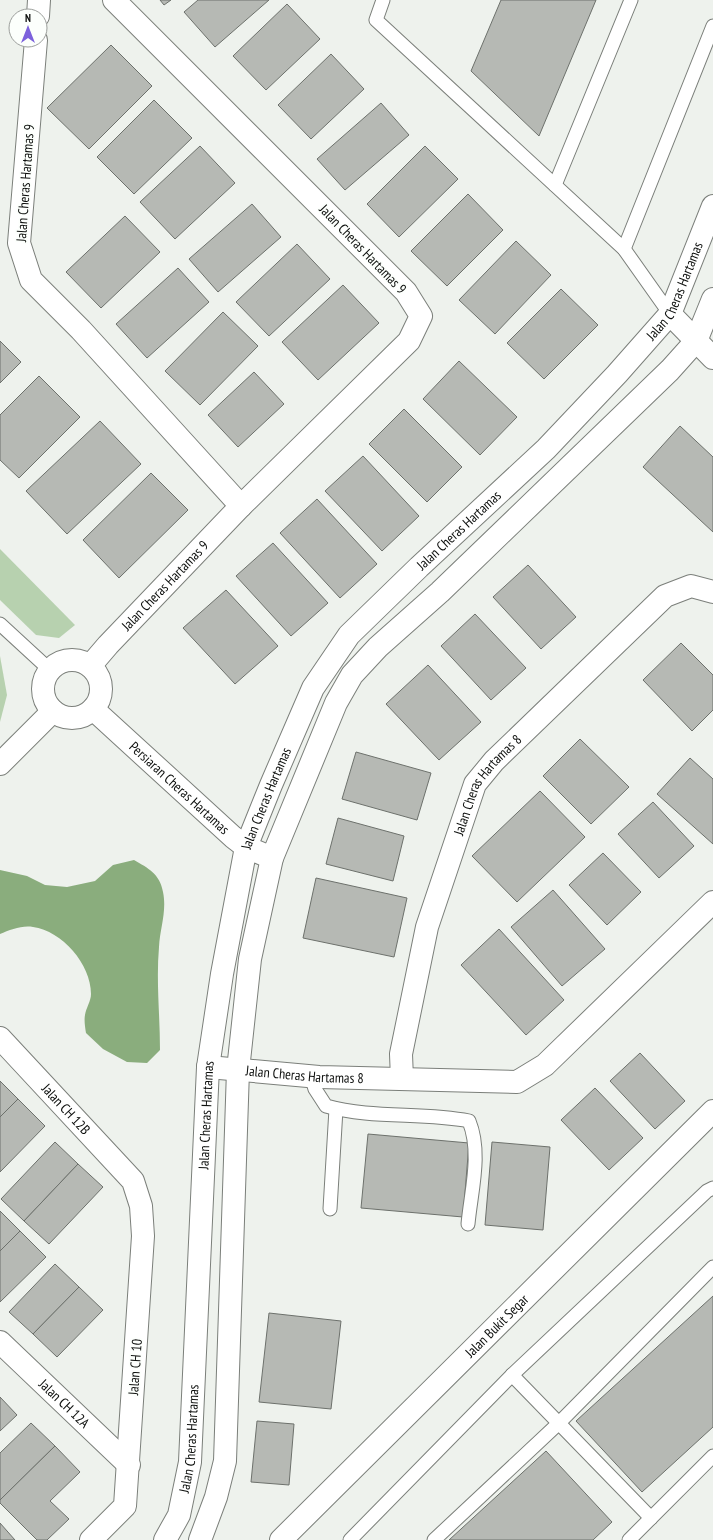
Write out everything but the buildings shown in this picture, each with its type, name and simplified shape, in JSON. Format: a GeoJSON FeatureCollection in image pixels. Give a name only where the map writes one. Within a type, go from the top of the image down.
{"type":"FeatureCollection","features":[{"type":"Feature","properties":{"kind":"street","name":"Jalan Cheras Hartamas 9"},"geometry":{"type":"LineString","coordinates":[[90,666],[108,644],[241,506],[409,341],[421,316],[406,292],[114,0]]}},
{"type":"Feature","properties":{"kind":"street","name":"Jalan Cheras Hartamas 9"},"geometry":{"type":"LineString","coordinates":[[35,48],[19,243],[31,280],[81,330],[241,506]]}},
{"type":"Feature","properties":{"kind":"street","name":"Jalan Cheras Hartamas"},"geometry":{"type":"LineString","coordinates":[[165,1540],[179,1515],[190,1462],[208,1067],[222,974],[246,847],[313,688],[349,635],[419,567],[546,449],[617,374],[670,314],[713,206]]}},
{"type":"Feature","properties":{"kind":"street","name":"Jalan Cheras Hartamas"},"geometry":{"type":"LineString","coordinates":[[200,1540],[216,1497],[225,1461],[238,1070],[250,959],[272,858],[336,703],[352,675],[378,647],[445,587],[670,370],[696,341],[713,299]]}},
{"type":"Feature","properties":{"kind":"street"},"geometry":{"type":"LineString","coordinates":[[670,314],[713,358]]}},
{"type":"Feature","properties":{"kind":"street","name":"Jalan Cheras Hartamas 8"},"geometry":{"type":"LineString","coordinates":[[402,1079],[401,1054],[427,927],[475,784],[494,761],[665,596],[691,586],[713,592]]}},
{"type":"Feature","properties":{"kind":"street"},"geometry":{"type":"LineString","coordinates":[[74,660],[90,666],[97,674],[101,682],[99,702],[86,715],[68,719],[53,711],[47,704],[43,687],[45,678],[50,670],[65,661],[74,660]]}},
{"type":"Feature","properties":{"kind":"street","name":"Persiaran Cheras Hartamas"},"geometry":{"type":"LineString","coordinates":[[93,709],[215,822],[246,847],[272,858]]}},
{"type":"Feature","properties":{"kind":"street"},"geometry":{"type":"LineString","coordinates":[[0,764],[53,711]]}},
{"type":"Feature","properties":{"kind":"street","name":"Jalan Cheras Hartamas 8"},"geometry":{"type":"LineString","coordinates":[[208,1067],[311,1076],[517,1082],[545,1065],[713,902]]}},
{"type":"Feature","properties":{"kind":"street","name":"Jalan CH 12B"},"geometry":{"type":"LineString","coordinates":[[0,1038],[133,1181]]}},
{"type":"Feature","properties":{"kind":"street","name":"Jalan Bukit Segar"},"geometry":{"type":"LineString","coordinates":[[281,1540],[713,1112]]}},
{"type":"Feature","properties":{"kind":"street","name":"Jalan CH 10"},"geometry":{"type":"LineString","coordinates":[[91,1540],[125,1506],[129,1465],[143,1236],[141,1206],[133,1181]]}},
{"type":"Feature","properties":{"kind":"street","name":"Jalan CH 12A"},"geometry":{"type":"LineString","coordinates":[[0,1342],[129,1465]]}},
{"type":"Feature","properties":{"kind":"lane"},"geometry":{"type":"LineString","coordinates":[[383,0],[376,20],[624,249],[670,314]]}},
{"type":"Feature","properties":{"kind":"lane"},"geometry":{"type":"LineString","coordinates":[[555,184],[631,0]]}},
{"type":"Feature","properties":{"kind":"lane"},"geometry":{"type":"LineString","coordinates":[[624,249],[713,26]]}},
{"type":"Feature","properties":{"kind":"lane"},"geometry":{"type":"LineString","coordinates":[[0,624],[50,670]]}},
{"type":"Feature","properties":{"kind":"lane"},"geometry":{"type":"LineString","coordinates":[[311,1076],[315,1090],[326,1106],[336,1109],[355,1112],[448,1117],[469,1121],[476,1147],[468,1224]]}},
{"type":"Feature","properties":{"kind":"lane"},"geometry":{"type":"LineString","coordinates":[[330,1209],[336,1109]]}},
{"type":"Feature","properties":{"kind":"lane"},"geometry":{"type":"LineString","coordinates":[[350,1540],[512,1375],[707,1191],[713,1188]]}},
{"type":"Feature","properties":{"kind":"lane"},"geometry":{"type":"LineString","coordinates":[[434,1540],[559,1423],[713,1267]]}},
{"type":"Feature","properties":{"kind":"lane"},"geometry":{"type":"LineString","coordinates":[[512,1375],[651,1518]]}},
{"type":"Feature","properties":{"kind":"lane"},"geometry":{"type":"LineString","coordinates":[[628,1540],[713,1456]]}},
{"type":"Feature","properties":{"kind":"shaded area"},"geometry":{"type":"Polygon","coordinates":[[[0,549],[75,625],[59,638],[36,635],[0,600],[0,549]]]}},
{"type":"Feature","properties":{"kind":"shaded area"},"geometry":{"type":"Polygon","coordinates":[[[0,656],[7,695],[0,722],[0,656]]]}},
{"type":"Feature","properties":{"kind":"shaded area"},"geometry":{"type":"Polygon","coordinates":[[[134,860],[153,872],[159,881],[164,899],[164,913],[158,960],[160,1050],[147,1063],[127,1062],[103,1049],[86,1033],[85,1017],[91,997],[90,983],[86,971],[80,961],[64,942],[44,930],[33,927],[20,927],[0,934],[0,870],[27,876],[45,885],[67,887],[95,881],[113,865],[134,860]]]}}]}
